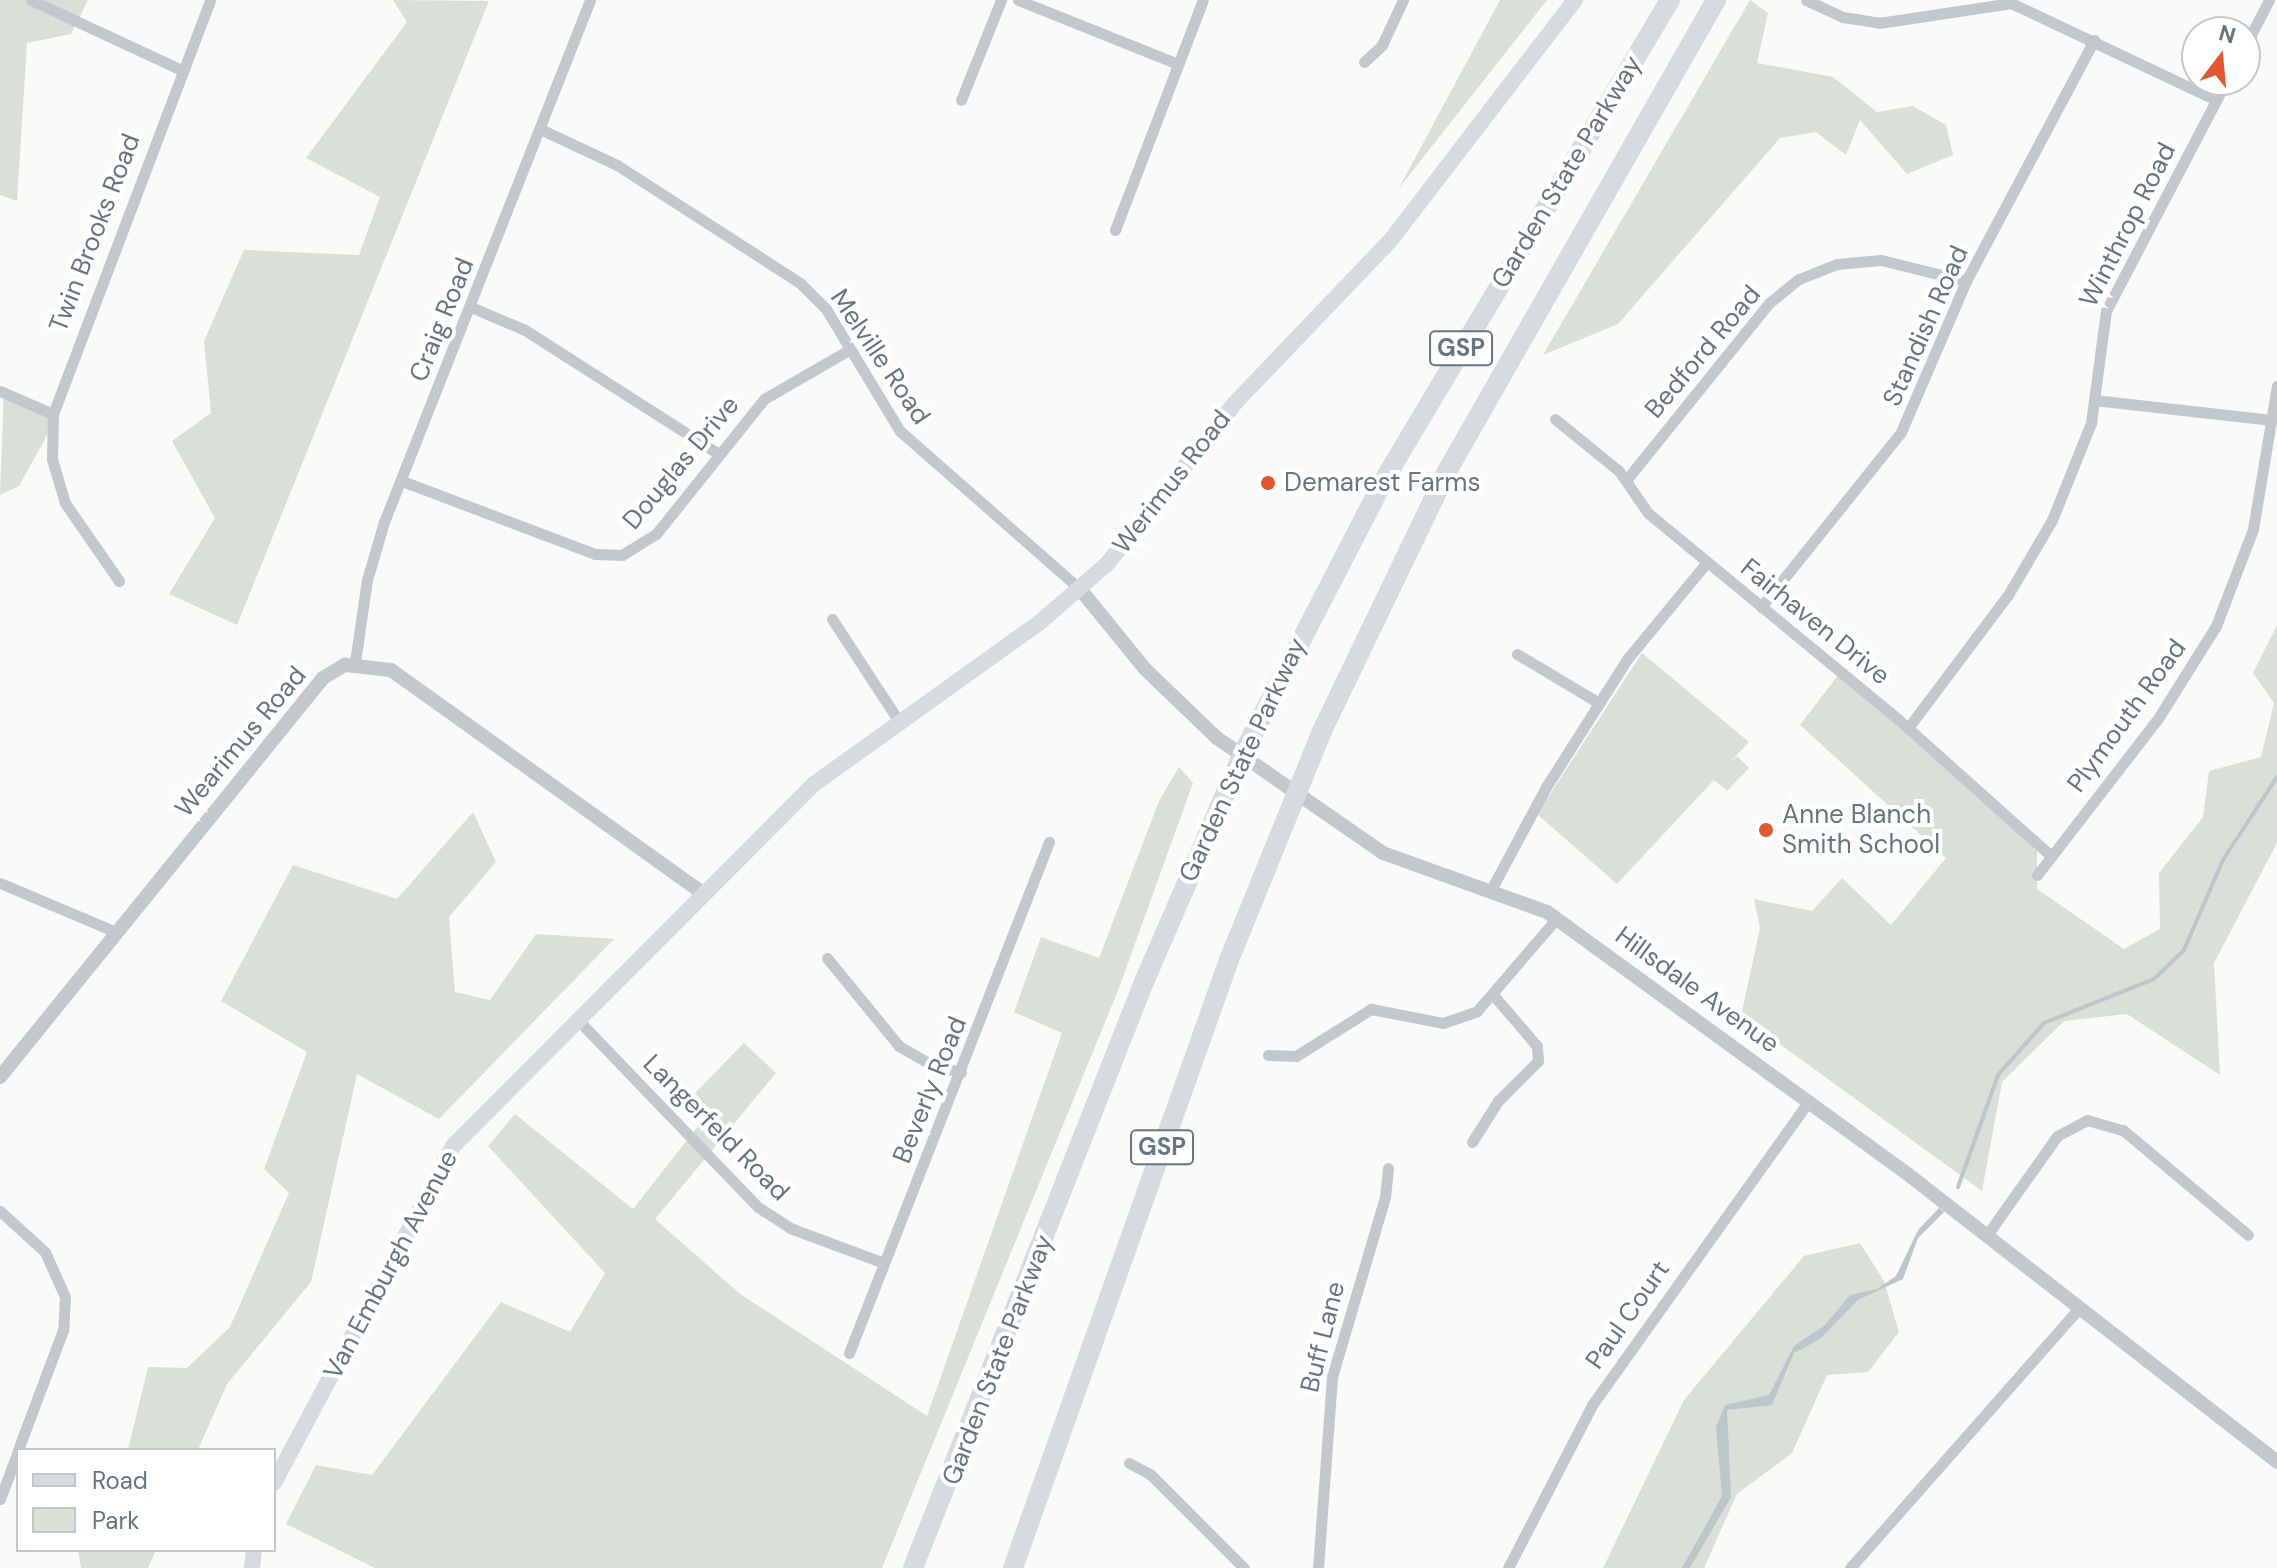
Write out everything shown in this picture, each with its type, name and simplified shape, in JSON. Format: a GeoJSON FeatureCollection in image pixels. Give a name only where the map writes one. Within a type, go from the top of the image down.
{"type":"FeatureCollection","features":[{"type":"Feature","properties":{"kind":"highway","name":"Garden State Parkway"},"geometry":{"type":"LineString","coordinates":[[913,1568],[1144,982],[1242,755],[1384,480],[1670,0]]}},
{"type":"Feature","properties":{"kind":"highway","name":"Garden State Parkway"},"geometry":{"type":"LineString","coordinates":[[1013,1568],[1252,899],[1340,692],[1503,368],[1716,0]]}},
{"type":"Feature","properties":{"kind":"main road","name":"Werimus Road"},"geometry":{"type":"LineString","coordinates":[[701,892],[814,784],[1080,589],[1133,535],[1244,393],[1390,241],[1575,0]]}},
{"type":"Feature","properties":{"kind":"main road","name":"Van Emburgh Avenue"},"geometry":{"type":"LineString","coordinates":[[276,1479],[454,1145],[701,892]]}},
{"type":"Feature","properties":{"kind":"street"},"geometry":{"type":"LineString","coordinates":[[31,0],[182,70]]}},
{"type":"Feature","properties":{"kind":"street","name":"Twin Brooks Road"},"geometry":{"type":"LineString","coordinates":[[119,581],[65,503],[52,459],[53,414],[210,0]]}},
{"type":"Feature","properties":{"kind":"street","name":"Craig Road"},"geometry":{"type":"LineString","coordinates":[[355,662],[373,553],[590,0]]}},
{"type":"Feature","properties":{"kind":"street"},"geometry":{"type":"LineString","coordinates":[[961,100],[1001,0]]}},
{"type":"Feature","properties":{"kind":"street"},"geometry":{"type":"LineString","coordinates":[[1018,0],[1178,64]]}},
{"type":"Feature","properties":{"kind":"street"},"geometry":{"type":"LineString","coordinates":[[1115,230],[1203,0]]}},
{"type":"Feature","properties":{"kind":"street"},"geometry":{"type":"LineString","coordinates":[[1364,62],[1387,37],[1403,0]]}},
{"type":"Feature","properties":{"kind":"street"},"geometry":{"type":"LineString","coordinates":[[1806,0],[1843,17],[1879,23],[2011,3],[2216,100]]}},
{"type":"Feature","properties":{"kind":"street","name":"Standish Road"},"geometry":{"type":"LineString","coordinates":[[1761,607],[1901,432],[1966,281],[2094,40]]}},
{"type":"Feature","properties":{"kind":"street","name":"Winthrop Road"},"geometry":{"type":"LineString","coordinates":[[1908,728],[2031,558],[2078,462],[2094,400],[2106,311],[2218,96]]}},
{"type":"Feature","properties":{"kind":"street","name":"Melville Road"},"geometry":{"type":"LineString","coordinates":[[540,129],[617,165],[800,283],[826,309],[882,408],[920,453],[1049,557],[1080,589]]}},
{"type":"Feature","properties":{"kind":"street","name":"Bedford Road"},"geometry":{"type":"LineString","coordinates":[[1627,479],[1769,303],[1799,279],[1837,264],[1881,260],[1966,281]]}},
{"type":"Feature","properties":{"kind":"street"},"geometry":{"type":"LineString","coordinates":[[471,307],[525,330],[717,453]]}},
{"type":"Feature","properties":{"kind":"street","name":"Douglas Drive"},"geometry":{"type":"LineString","coordinates":[[402,481],[608,556],[647,542],[717,453],[779,387],[849,350]]}},
{"type":"Feature","properties":{"kind":"street","name":"Plymouth Road"},"geometry":{"type":"LineString","coordinates":[[2037,875],[2157,720],[2216,626],[2253,529],[2277,386]]}},
{"type":"Feature","properties":{"kind":"street"},"geometry":{"type":"LineString","coordinates":[[0,391],[53,414]]}},
{"type":"Feature","properties":{"kind":"street"},"geometry":{"type":"LineString","coordinates":[[2094,400],[2272,420]]}},
{"type":"Feature","properties":{"kind":"street","name":"Fairhaven Drive"},"geometry":{"type":"LineString","coordinates":[[1555,419],[1627,479],[1648,513],[1908,728],[2051,856]]}},
{"type":"Feature","properties":{"kind":"street"},"geometry":{"type":"LineString","coordinates":[[1492,888],[1599,703],[1650,628],[1707,562]]}},
{"type":"Feature","properties":{"kind":"street","name":"Hillsdale Avenue"},"geometry":{"type":"LineString","coordinates":[[1080,589],[1145,669],[1217,738],[1328,819],[1383,853],[1492,888],[1556,919],[1809,1101],[1987,1235],[2277,1462]]}},
{"type":"Feature","properties":{"kind":"street"},"geometry":{"type":"LineString","coordinates":[[832,619],[898,720]]}},
{"type":"Feature","properties":{"kind":"street"},"geometry":{"type":"LineString","coordinates":[[1517,654],[1599,703]]}},
{"type":"Feature","properties":{"kind":"street"},"geometry":{"type":"LineString","coordinates":[[355,662],[391,670],[701,892]]}},
{"type":"Feature","properties":{"kind":"street","name":"Wearimus Road"},"geometry":{"type":"LineString","coordinates":[[0,1077],[323,678],[355,662]]}},
{"type":"Feature","properties":{"kind":"street","name":"Beverly Road"},"geometry":{"type":"LineString","coordinates":[[849,1353],[1049,842]]}},
{"type":"Feature","properties":{"kind":"street"},"geometry":{"type":"LineString","coordinates":[[0,883],[116,932]]}},
{"type":"Feature","properties":{"kind":"street"},"geometry":{"type":"LineString","coordinates":[[1268,1055],[1296,1056],[1362,1011],[1443,1023],[1477,1011],[1495,997],[1556,919]]}},
{"type":"Feature","properties":{"kind":"street"},"geometry":{"type":"LineString","coordinates":[[827,958],[899,1046],[932,1065],[961,1072]]}},
{"type":"Feature","properties":{"kind":"street"},"geometry":{"type":"LineString","coordinates":[[1472,1142],[1498,1101],[1538,1061],[1537,1046],[1495,997]]}},
{"type":"Feature","properties":{"kind":"street","name":"Langerfeld Road"},"geometry":{"type":"LineString","coordinates":[[576,1018],[758,1207],[790,1228],[884,1263]]}},
{"type":"Feature","properties":{"kind":"street","name":"Paul Court"},"geometry":{"type":"LineString","coordinates":[[1508,1568],[1592,1405],[1809,1101]]}},
{"type":"Feature","properties":{"kind":"street"},"geometry":{"type":"LineString","coordinates":[[1987,1235],[2057,1136],[2087,1120],[2123,1130],[2248,1235]]}},
{"type":"Feature","properties":{"kind":"street","name":"Buff Lane"},"geometry":{"type":"LineString","coordinates":[[1318,1568],[1332,1377],[1385,1197],[1388,1168]]}},
{"type":"Feature","properties":{"kind":"street"},"geometry":{"type":"LineString","coordinates":[[0,1211],[45,1252],[65,1297],[63,1330],[19,1448]]}},
{"type":"Feature","properties":{"kind":"street"},"geometry":{"type":"LineString","coordinates":[[1850,1568],[2080,1307]]}},
{"type":"Feature","properties":{"kind":"street"},"geometry":{"type":"LineString","coordinates":[[0,1499],[16,1455]]}},
{"type":"Feature","properties":{"kind":"street"},"geometry":{"type":"LineString","coordinates":[[1129,1463],[1150,1474],[1244,1568]]}},
{"type":"Feature","properties":{"kind":"green space"},"geometry":{"type":"Polygon","coordinates":[[[0,0],[88,0],[71,34],[27,43],[17,201],[0,195],[0,0]]]}},
{"type":"Feature","properties":{"kind":"green space"},"geometry":{"type":"Polygon","coordinates":[[[393,0],[489,1],[237,625],[169,594],[215,518],[172,441],[211,413],[204,341],[244,250],[359,255],[380,197],[306,158],[407,22],[393,0]]]}},
{"type":"Feature","properties":{"kind":"green space"},"geometry":{"type":"Polygon","coordinates":[[[1500,0],[1547,0],[1399,188],[1500,0]]]}},
{"type":"Feature","properties":{"kind":"green space"},"geometry":{"type":"Polygon","coordinates":[[[1750,0],[1768,13],[1757,63],[1833,77],[1877,112],[1913,106],[1946,125],[1953,155],[1907,174],[1860,120],[1846,155],[1816,132],[1780,138],[1618,324],[1543,355],[1750,0]]]}},
{"type":"Feature","properties":{"kind":"green space"},"geometry":{"type":"Polygon","coordinates":[[[4,390],[60,412],[19,486],[0,495],[4,390]]]}},
{"type":"Feature","properties":{"kind":"green space"},"geometry":{"type":"Polygon","coordinates":[[[2277,625],[2277,843],[2214,963],[2220,1075],[2127,1014],[2064,1021],[2002,1082],[1982,1191],[1741,1016],[1760,928],[1754,899],[1812,911],[1842,878],[1891,925],[1946,858],[1800,725],[1842,670],[2037,836],[2037,889],[2124,949],[2160,929],[2159,873],[2203,817],[2209,771],[2261,757],[2274,703],[2253,673],[2277,625]]]}},
{"type":"Feature","properties":{"kind":"green space"},"geometry":{"type":"Polygon","coordinates":[[[1642,653],[1749,742],[1730,762],[1737,756],[1749,768],[1727,791],[1714,780],[1617,884],[1537,814],[1642,653]]]}},
{"type":"Feature","properties":{"kind":"green space"},"geometry":{"type":"Polygon","coordinates":[[[1179,767],[1193,783],[1119,988],[882,1568],[375,1568],[286,1524],[316,1465],[372,1475],[501,1302],[570,1332],[605,1273],[488,1146],[515,1114],[633,1209],[710,1111],[695,1093],[744,1043],[776,1073],[655,1219],[740,1294],[927,1416],[1062,1033],[1014,1012],[1041,937],[1099,958],[1159,801],[1179,767]]]}},
{"type":"Feature","properties":{"kind":"green space"},"geometry":{"type":"Polygon","coordinates":[[[473,812],[496,862],[449,917],[455,992],[490,1000],[536,934],[614,939],[439,1119],[357,1074],[311,1282],[227,1384],[199,1448],[128,1448],[148,1367],[187,1368],[230,1327],[289,1193],[264,1169],[307,1052],[221,1001],[293,865],[397,899],[473,812]]]}},
{"type":"Feature","properties":{"kind":"green space"},"geometry":{"type":"Polygon","coordinates":[[[1860,1243],[1884,1281],[1899,1332],[1868,1372],[1827,1375],[1792,1453],[1737,1494],[1704,1568],[1603,1568],[1684,1400],[1804,1256],[1860,1243]]]}},
{"type":"Feature","properties":{"kind":"green space"},"geometry":{"type":"Polygon","coordinates":[[[78,1552],[155,1552],[148,1568],[81,1568],[78,1552]]]}},
{"type":"Feature","properties":{"kind":"shaded area"},"geometry":{"type":"Polygon","coordinates":[[[1939,1208],[1944,1212],[1918,1238],[1903,1279],[1858,1300],[1820,1339],[1794,1353],[1772,1405],[1727,1410],[1731,1497],[1690,1568],[1682,1568],[1722,1496],[1716,1427],[1725,1405],[1769,1395],[1794,1346],[1825,1325],[1850,1295],[1877,1289],[1896,1276],[1918,1230],[1939,1208]]]}},
{"type":"Feature","properties":{"kind":"waterway"},"geometry":{"type":"LineString","coordinates":[[1958,1187],[1998,1075],[2044,1023],[2154,979],[2184,950],[2223,860],[2277,777]]}},
{"type":"Feature","properties":{"kind":"place","name":"Demarest Farms"},"geometry":{"type":"Point","coordinates":[1268,483]}},
{"type":"Feature","properties":{"kind":"place","name":"Anne Blanch Smith School"},"geometry":{"type":"Point","coordinates":[1766,830]}}]}
